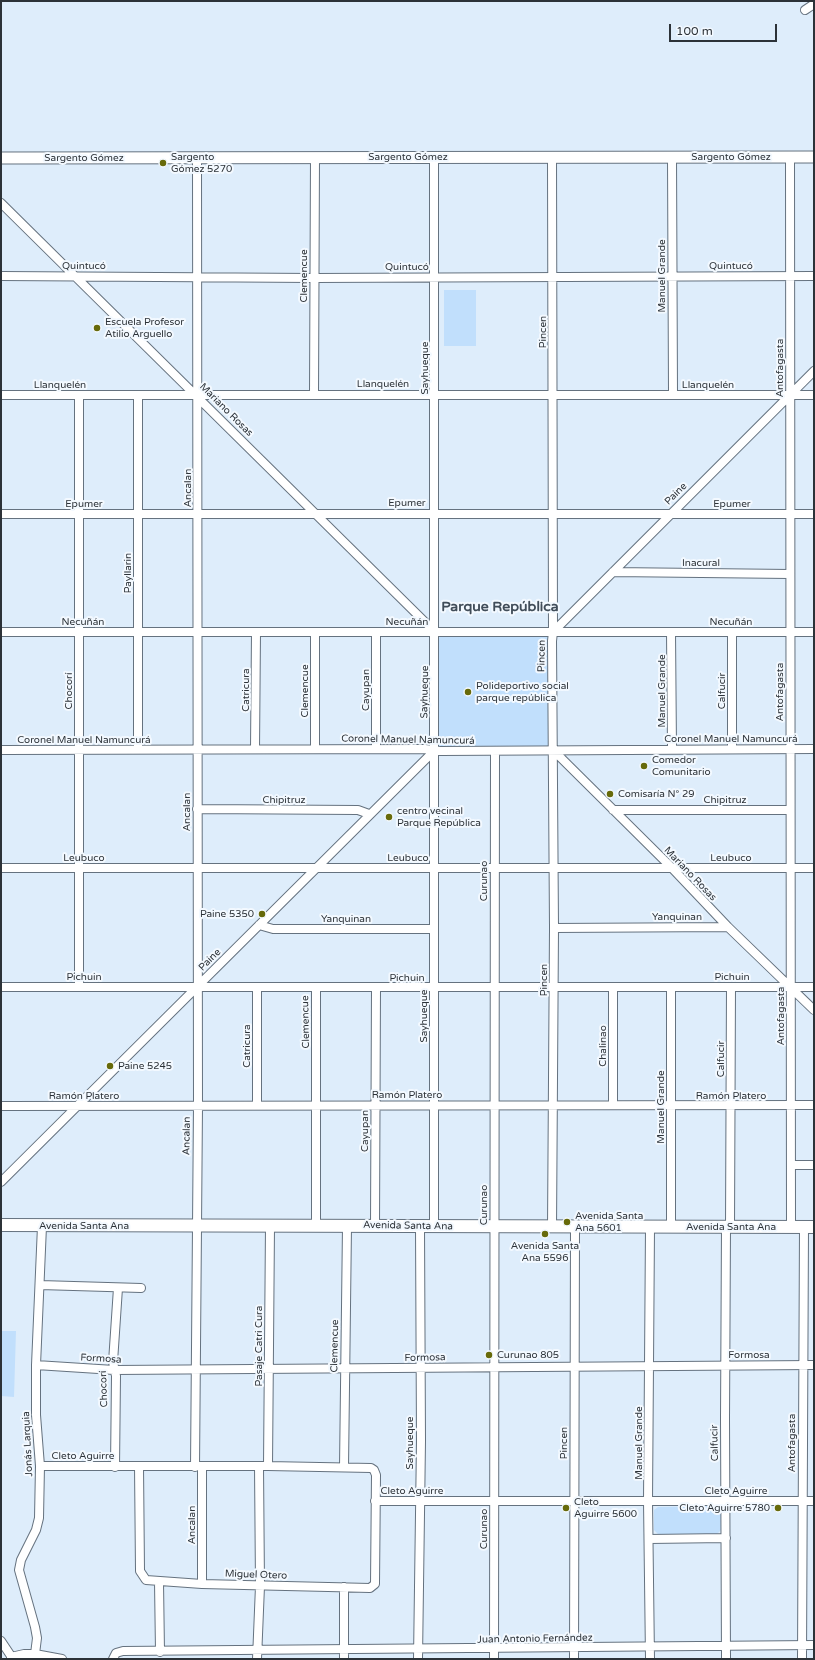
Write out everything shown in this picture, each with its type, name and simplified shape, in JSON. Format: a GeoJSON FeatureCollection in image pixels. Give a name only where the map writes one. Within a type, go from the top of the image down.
{"type":"FeatureCollection","features":[{"type":"Feature","properties":{"kind":"main road","name":"Sargento Gómez"},"geometry":{"type":"LineString","coordinates":[[1,158],[814,157]]}},
{"type":"Feature","properties":{"kind":"main road","name":"Avenida Santa Ana"},"geometry":{"type":"LineString","coordinates":[[1,1226],[374,1226],[494,1228],[809,1227]]}},
{"type":"Feature","properties":{"kind":"street"},"geometry":{"type":"LineString","coordinates":[[806,10],[814,4]]}},
{"type":"Feature","properties":{"kind":"street","name":"Clemencue"},"geometry":{"type":"LineString","coordinates":[[314,394],[315,157]]}},
{"type":"Feature","properties":{"kind":"street","name":"Sayhueque"},"geometry":{"type":"LineString","coordinates":[[434,157],[434,1227]]}},
{"type":"Feature","properties":{"kind":"street","name":"Pincen"},"geometry":{"type":"LineString","coordinates":[[552,157],[552,641],[554,867],[552,1228]]}},
{"type":"Feature","properties":{"kind":"street","name":"Manuel Grande"},"geometry":{"type":"LineString","coordinates":[[672,157],[673,394]]}},
{"type":"Feature","properties":{"kind":"street","name":"Antofagasta"},"geometry":{"type":"LineString","coordinates":[[790,157],[790,1227]]}},
{"type":"Feature","properties":{"kind":"street","name":"Ancalan"},"geometry":{"type":"LineString","coordinates":[[197,158],[198,1106],[194,1369],[202,1584]]}},
{"type":"Feature","properties":{"kind":"street","name":"Mariano Rosas"},"geometry":{"type":"LineString","coordinates":[[1,203],[198,395],[315,514],[435,632]]}},
{"type":"Feature","properties":{"kind":"street","name":"Quintucó"},"geometry":{"type":"LineString","coordinates":[[1,276],[197,276],[314,278],[814,276]]}},
{"type":"Feature","properties":{"kind":"street","name":"Paine"},"geometry":{"type":"LineString","coordinates":[[553,632],[814,371]]}},
{"type":"Feature","properties":{"kind":"street","name":"Llanquelén"},"geometry":{"type":"LineString","coordinates":[[1,395],[814,395]]}},
{"type":"Feature","properties":{"kind":"street","name":"Chocorí"},"geometry":{"type":"LineString","coordinates":[[79,395],[79,987]]}},
{"type":"Feature","properties":{"kind":"street","name":"Payllarin"},"geometry":{"type":"LineString","coordinates":[[138,396],[138,749]]}},
{"type":"Feature","properties":{"kind":"street","name":"Epumer"},"geometry":{"type":"LineString","coordinates":[[1,514],[814,514]]}},
{"type":"Feature","properties":{"kind":"street","name":"Inacural"},"geometry":{"type":"LineString","coordinates":[[612,572],[790,574]]}},
{"type":"Feature","properties":{"kind":"street","name":"Necuñán"},"geometry":{"type":"LineString","coordinates":[[1,632],[814,632]]}},
{"type":"Feature","properties":{"kind":"street","name":"Catricura"},"geometry":{"type":"LineString","coordinates":[[255,749],[256,632]]}},
{"type":"Feature","properties":{"kind":"street","name":"Clemencue"},"geometry":{"type":"LineString","coordinates":[[315,632],[315,749]]}},
{"type":"Feature","properties":{"kind":"street","name":"Cayupan"},"geometry":{"type":"LineString","coordinates":[[376,632],[376,749]]}},
{"type":"Feature","properties":{"kind":"street","name":"Manuel Grande"},"geometry":{"type":"LineString","coordinates":[[672,632],[672,749]]}},
{"type":"Feature","properties":{"kind":"street","name":"Calfucir"},"geometry":{"type":"LineString","coordinates":[[732,632],[732,749]]}},
{"type":"Feature","properties":{"kind":"street","name":"Coronel Manuel Namuncurá"},"geometry":{"type":"LineString","coordinates":[[1,750],[425,749],[434,751],[495,751],[814,749]]}},
{"type":"Feature","properties":{"kind":"street","name":"Mariano Rosas"},"geometry":{"type":"LineString","coordinates":[[553,750],[672,868],[728,927],[814,1010]]}},
{"type":"Feature","properties":{"kind":"street","name":"Paine"},"geometry":{"type":"LineString","coordinates":[[1,1182],[369,814],[434,751]]}},
{"type":"Feature","properties":{"kind":"street","name":"Curunao"},"geometry":{"type":"LineString","coordinates":[[494,1659],[495,751]]}},
{"type":"Feature","properties":{"kind":"street","name":"Chipitruz"},"geometry":{"type":"LineString","coordinates":[[198,809],[358,810],[369,814]]}},
{"type":"Feature","properties":{"kind":"street","name":"Chipitruz"},"geometry":{"type":"LineString","coordinates":[[612,810],[790,810]]}},
{"type":"Feature","properties":{"kind":"street","name":"Leubuco"},"geometry":{"type":"LineString","coordinates":[[1,868],[814,868]]}},
{"type":"Feature","properties":{"kind":"street","name":"Yanquinan"},"geometry":{"type":"LineString","coordinates":[[259,925],[273,929],[434,929]]}},
{"type":"Feature","properties":{"kind":"street","name":"Yanquinan"},"geometry":{"type":"LineString","coordinates":[[554,928],[728,927]]}},
{"type":"Feature","properties":{"kind":"street","name":"Pichuin"},"geometry":{"type":"LineString","coordinates":[[1,987],[814,987]]}},
{"type":"Feature","properties":{"kind":"street","name":"Catricura"},"geometry":{"type":"LineString","coordinates":[[257,987],[257,1105]]}},
{"type":"Feature","properties":{"kind":"street","name":"Clemencue"},"geometry":{"type":"LineString","coordinates":[[316,987],[316,1226]]}},
{"type":"Feature","properties":{"kind":"street","name":"Chalinao"},"geometry":{"type":"LineString","coordinates":[[613,987],[613,1105]]}},
{"type":"Feature","properties":{"kind":"street","name":"Manuel Grande"},"geometry":{"type":"LineString","coordinates":[[671,1227],[672,987]]}},
{"type":"Feature","properties":{"kind":"street","name":"Calfucir"},"geometry":{"type":"LineString","coordinates":[[726,1659],[725,1419],[731,1106],[731,987]]}},
{"type":"Feature","properties":{"kind":"street","name":"Cayupan"},"geometry":{"type":"LineString","coordinates":[[374,1226],[376,988]]}},
{"type":"Feature","properties":{"kind":"street","name":"Ramón Platero"},"geometry":{"type":"LineString","coordinates":[[1,1106],[814,1106]]}},
{"type":"Feature","properties":{"kind":"street"},"geometry":{"type":"LineString","coordinates":[[791,1165],[814,1165]]}},
{"type":"Feature","properties":{"kind":"street","name":"Jonás Larquia"},"geometry":{"type":"LineString","coordinates":[[35,1654],[37,1638],[35,1627],[19,1570],[21,1560],[38,1526],[40,1466],[36,1415],[36,1365],[42,1226]]}},
{"type":"Feature","properties":{"kind":"street","name":"Pasaje Catri Cura"},"geometry":{"type":"LineString","coordinates":[[257,1655],[263,1466],[269,1368],[270,1226]]}},
{"type":"Feature","properties":{"kind":"street","name":"Clemencue"},"geometry":{"type":"LineString","coordinates":[[344,1467],[347,1226]]}},
{"type":"Feature","properties":{"kind":"street","name":"Sayhueque"},"geometry":{"type":"LineString","coordinates":[[418,1659],[420,1501],[420,1227]]}},
{"type":"Feature","properties":{"kind":"street","name":"Antofagasta"},"geometry":{"type":"LineString","coordinates":[[802,1659],[802,1365],[809,1227]]}},
{"type":"Feature","properties":{"kind":"street","name":"Pincen"},"geometry":{"type":"LineString","coordinates":[[574,1228],[574,1659]]}},
{"type":"Feature","properties":{"kind":"street","name":"Manuel Grande"},"geometry":{"type":"LineString","coordinates":[[650,1228],[648,1501],[650,1659]]}},
{"type":"Feature","properties":{"kind":"street"},"geometry":{"type":"LineString","coordinates":[[40,1285],[141,1288]]}},
{"type":"Feature","properties":{"kind":"street","name":"Chocorí"},"geometry":{"type":"LineString","coordinates":[[115,1466],[113,1362],[118,1288]]}},
{"type":"Feature","properties":{"kind":"street","name":"Formosa"},"geometry":{"type":"LineString","coordinates":[[36,1365],[114,1370],[814,1365]]}},
{"type":"Feature","properties":{"kind":"street","name":"Cleto Aguirre"},"geometry":{"type":"LineString","coordinates":[[40,1466],[263,1466],[371,1468],[374,1470],[375,1501],[814,1501]]}},
{"type":"Feature","properties":{"kind":"street","name":"Miguel Otero"},"geometry":{"type":"LineString","coordinates":[[139,1466],[140,1571],[146,1580],[159,1582],[370,1588],[375,1584],[375,1501]]}},
{"type":"Feature","properties":{"kind":"street"},"geometry":{"type":"LineString","coordinates":[[649,1539],[726,1538]]}},
{"type":"Feature","properties":{"kind":"street"},"geometry":{"type":"LineString","coordinates":[[159,1582],[160,1652]]}},
{"type":"Feature","properties":{"kind":"street"},"geometry":{"type":"LineString","coordinates":[[344,1588],[344,1659]]}},
{"type":"Feature","properties":{"kind":"street"},"geometry":{"type":"LineString","coordinates":[[1,1641],[10,1657],[24,1654],[35,1654],[62,1659]]}},
{"type":"Feature","properties":{"kind":"street","name":"Juan Antonio Fernández"},"geometry":{"type":"LineString","coordinates":[[113,1659],[116,1653],[123,1651],[257,1655],[344,1649],[418,1650],[814,1645]]}},
{"type":"Feature","properties":{"kind":"shaded area"},"geometry":{"type":"Polygon","coordinates":[[[444,290],[476,290],[476,346],[444,346],[444,290]]]}},
{"type":"Feature","properties":{"kind":"shaded area"},"geometry":{"type":"Polygon","coordinates":[[[435,632],[553,632],[553,750],[434,751],[435,632]]]}},
{"type":"Feature","properties":{"kind":"shaded area"},"geometry":{"type":"Polygon","coordinates":[[[1,1331],[16,1331],[14,1397],[1,1396],[1,1331]]]}},
{"type":"Feature","properties":{"kind":"shaded area"},"geometry":{"type":"Polygon","coordinates":[[[717,1506],[721,1510],[721,1530],[716,1535],[659,1535],[654,1530],[654,1510],[658,1507],[717,1506]]]}},
{"type":"Feature","properties":{"kind":"place","name":"Sargento Gómez 5270"},"geometry":{"type":"Point","coordinates":[163,163]}},
{"type":"Feature","properties":{"kind":"place","name":"Escuela Profesor Atilio Arguello"},"geometry":{"type":"Point","coordinates":[97,328]}},
{"type":"Feature","properties":{"kind":"place","name":"Polideportivo social parque república"},"geometry":{"type":"Point","coordinates":[468,692]}},
{"type":"Feature","properties":{"kind":"place","name":"Comedor Comunitario"},"geometry":{"type":"Point","coordinates":[644,766]}},
{"type":"Feature","properties":{"kind":"place","name":"Comisaría N° 29"},"geometry":{"type":"Point","coordinates":[610,794]}},
{"type":"Feature","properties":{"kind":"place","name":"centro vecinal Parque República"},"geometry":{"type":"Point","coordinates":[389,817]}},
{"type":"Feature","properties":{"kind":"place","name":"Paine 5350"},"geometry":{"type":"Point","coordinates":[262,914]}},
{"type":"Feature","properties":{"kind":"place","name":"Paine 5245"},"geometry":{"type":"Point","coordinates":[110,1066]}},
{"type":"Feature","properties":{"kind":"place","name":"Avenida Santa Ana 5601"},"geometry":{"type":"Point","coordinates":[567,1222]}},
{"type":"Feature","properties":{"kind":"place","name":"Avenida Santa Ana 5596"},"geometry":{"type":"Point","coordinates":[545,1234]}},
{"type":"Feature","properties":{"kind":"place","name":"Curunao 805"},"geometry":{"type":"Point","coordinates":[489,1355]}},
{"type":"Feature","properties":{"kind":"place","name":"Cleto Aguirre 5600"},"geometry":{"type":"Point","coordinates":[566,1508]}},
{"type":"Feature","properties":{"kind":"place","name":"Cleto Aguirre 5780"},"geometry":{"type":"Point","coordinates":[778,1508]}},
{"type":"Feature","properties":{"kind":"district","name":"Parque República"},"geometry":{"type":"Point","coordinates":[500,607]}}]}
